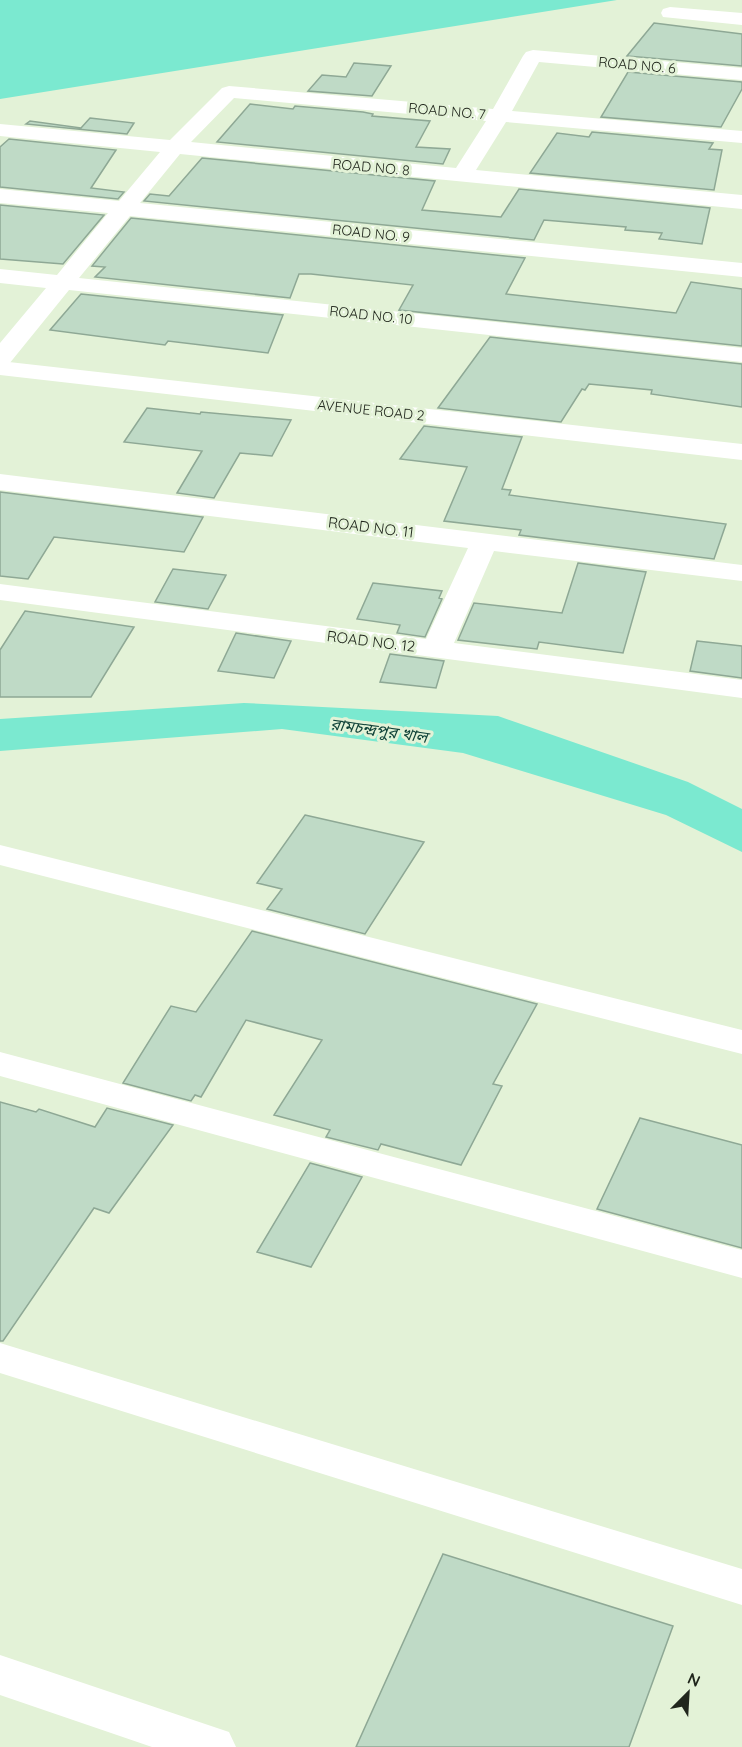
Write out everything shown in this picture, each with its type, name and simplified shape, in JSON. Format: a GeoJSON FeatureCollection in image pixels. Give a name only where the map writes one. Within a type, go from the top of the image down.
{"type":"FeatureCollection","features":[{"type":"Feature","properties":{"kind":"street"},"geometry":{"type":"LineString","coordinates":[[670,13],[742,19]]}},
{"type":"Feature","properties":{"kind":"street","name":"ROAD NO. 6"},"geometry":{"type":"LineString","coordinates":[[500,115],[533,56],[742,74]]}},
{"type":"Feature","properties":{"kind":"street","name":"ROAD NO. 7"},"geometry":{"type":"LineString","coordinates":[[174,148],[228,92],[742,137]]}},
{"type":"Feature","properties":{"kind":"street"},"geometry":{"type":"LineString","coordinates":[[461,176],[500,115]]}},
{"type":"Feature","properties":{"kind":"street","name":"ROAD NO. 8"},"geometry":{"type":"LineString","coordinates":[[0,130],[742,202]]}},
{"type":"Feature","properties":{"kind":"street"},"geometry":{"type":"LineString","coordinates":[[0,359],[174,148]]}},
{"type":"Feature","properties":{"kind":"street","name":"ROAD NO. 9"},"geometry":{"type":"LineString","coordinates":[[0,196],[742,270]]}},
{"type":"Feature","properties":{"kind":"street","name":"ROAD NO. 10"},"geometry":{"type":"LineString","coordinates":[[0,276],[742,355]]}},
{"type":"Feature","properties":{"kind":"street","name":"AVENUE ROAD 2"},"geometry":{"type":"LineString","coordinates":[[0,368],[742,452]]}},
{"type":"Feature","properties":{"kind":"street","name":"ROAD NO. 11"},"geometry":{"type":"LineString","coordinates":[[0,482],[742,573]]}},
{"type":"Feature","properties":{"kind":"street"},"geometry":{"type":"LineString","coordinates":[[436,649],[485,541]]}},
{"type":"Feature","properties":{"kind":"street","name":"ROAD NO. 12"},"geometry":{"type":"LineString","coordinates":[[0,592],[742,689]]}},
{"type":"Feature","properties":{"kind":"street"},"geometry":{"type":"LineString","coordinates":[[0,855],[742,1042]]}},
{"type":"Feature","properties":{"kind":"street"},"geometry":{"type":"LineString","coordinates":[[0,1064],[742,1263]]}},
{"type":"Feature","properties":{"kind":"street"},"geometry":{"type":"LineString","coordinates":[[0,1358],[742,1587]]}},
{"type":"Feature","properties":{"kind":"street"},"geometry":{"type":"LineString","coordinates":[[0,1675],[212,1747]]}},
{"type":"Feature","properties":{"kind":"water"},"geometry":{"type":"Polygon","coordinates":[[[0,0],[617,0],[0,99],[0,0]]]}},
{"type":"Feature","properties":{"kind":"water","name":"রামচন্দ্রপুর খাল"},"geometry":{"type":"Polygon","coordinates":[[[244,703],[498,716],[688,782],[742,809],[742,852],[666,815],[463,753],[282,729],[0,751],[0,719],[244,703]]]}},
{"type":"Feature","properties":{"kind":"building"},"geometry":{"type":"Polygon","coordinates":[[[654,23],[742,34],[742,66],[627,56],[654,23]]]}},
{"type":"Feature","properties":{"kind":"building"},"geometry":{"type":"Polygon","coordinates":[[[354,63],[391,66],[372,96],[308,91],[322,75],[346,77],[354,63]]]}},
{"type":"Feature","properties":{"kind":"building"},"geometry":{"type":"Polygon","coordinates":[[[628,72],[742,82],[742,89],[721,127],[601,117],[628,72]]]}},
{"type":"Feature","properties":{"kind":"building"},"geometry":{"type":"Polygon","coordinates":[[[250,104],[293,109],[295,106],[363,112],[373,114],[372,116],[430,121],[416,147],[450,149],[443,164],[217,142],[250,104]]]}},
{"type":"Feature","properties":{"kind":"building"},"geometry":{"type":"Polygon","coordinates":[[[90,118],[134,123],[127,134],[26,124],[30,121],[81,128],[90,118]]]}},
{"type":"Feature","properties":{"kind":"building"},"geometry":{"type":"Polygon","coordinates":[[[592,132],[713,143],[709,149],[722,150],[714,190],[530,173],[557,133],[589,137],[592,132]]]}},
{"type":"Feature","properties":{"kind":"building"},"geometry":{"type":"Polygon","coordinates":[[[9,139],[116,150],[91,188],[124,192],[118,199],[0,187],[0,147],[9,139]]]}},
{"type":"Feature","properties":{"kind":"building"},"geometry":{"type":"Polygon","coordinates":[[[202,158],[435,181],[422,210],[501,217],[519,189],[710,208],[702,244],[659,239],[662,233],[625,230],[626,227],[544,220],[534,240],[144,201],[150,194],[169,196],[202,158]]]}},
{"type":"Feature","properties":{"kind":"building"},"geometry":{"type":"Polygon","coordinates":[[[0,205],[104,215],[63,264],[0,259],[0,205]]]}},
{"type":"Feature","properties":{"kind":"building"},"geometry":{"type":"Polygon","coordinates":[[[131,218],[525,258],[506,294],[676,313],[691,282],[742,289],[742,346],[399,310],[413,285],[311,274],[299,274],[290,298],[95,277],[105,267],[92,266],[131,218]]]}},
{"type":"Feature","properties":{"kind":"building"},"geometry":{"type":"Polygon","coordinates":[[[81,294],[283,315],[268,353],[168,341],[165,345],[50,330],[81,294]]]}},
{"type":"Feature","properties":{"kind":"building"},"geometry":{"type":"Polygon","coordinates":[[[490,337],[742,364],[742,407],[651,394],[652,390],[589,384],[585,390],[582,389],[561,422],[438,408],[490,337]]]}},
{"type":"Feature","properties":{"kind":"building"},"geometry":{"type":"Polygon","coordinates":[[[147,408],[291,420],[272,456],[240,453],[214,498],[177,493],[202,451],[124,442],[147,408]]]}},
{"type":"Feature","properties":{"kind":"building"},"geometry":{"type":"Polygon","coordinates":[[[424,426],[522,437],[502,489],[511,490],[509,495],[726,524],[714,559],[519,535],[521,530],[444,521],[467,467],[400,459],[424,426]]]}},
{"type":"Feature","properties":{"kind":"building"},"geometry":{"type":"Polygon","coordinates":[[[0,492],[203,517],[184,552],[54,537],[28,579],[0,576],[0,492]]]}},
{"type":"Feature","properties":{"kind":"building"},"geometry":{"type":"Polygon","coordinates":[[[578,563],[646,572],[623,653],[539,642],[537,649],[458,640],[474,603],[562,613],[578,563]]]}},
{"type":"Feature","properties":{"kind":"building"},"geometry":{"type":"Polygon","coordinates":[[[173,569],[226,575],[208,609],[155,602],[173,569]]]}},
{"type":"Feature","properties":{"kind":"building"},"geometry":{"type":"Polygon","coordinates":[[[373,583],[442,591],[439,598],[442,599],[425,637],[397,633],[400,625],[357,619],[373,583]]]}},
{"type":"Feature","properties":{"kind":"building"},"geometry":{"type":"Polygon","coordinates":[[[25,611],[134,627],[91,697],[0,697],[0,650],[25,611]]]}},
{"type":"Feature","properties":{"kind":"building"},"geometry":{"type":"Polygon","coordinates":[[[236,633],[291,641],[274,678],[218,671],[236,633]]]}},
{"type":"Feature","properties":{"kind":"building"},"geometry":{"type":"Polygon","coordinates":[[[697,641],[742,646],[742,678],[690,671],[697,641]]]}},
{"type":"Feature","properties":{"kind":"building"},"geometry":{"type":"Polygon","coordinates":[[[390,654],[444,661],[436,688],[380,682],[390,654]]]}},
{"type":"Feature","properties":{"kind":"building"},"geometry":{"type":"Polygon","coordinates":[[[305,815],[424,842],[365,934],[267,909],[282,889],[257,883],[305,815]]]}},
{"type":"Feature","properties":{"kind":"building"},"geometry":{"type":"Polygon","coordinates":[[[252,931],[537,1004],[493,1084],[502,1086],[461,1165],[381,1144],[378,1150],[326,1137],[330,1130],[274,1115],[322,1040],[246,1020],[201,1097],[195,1095],[191,1101],[123,1083],[171,1006],[196,1012],[252,931]]]}},
{"type":"Feature","properties":{"kind":"building"},"geometry":{"type":"Polygon","coordinates":[[[0,1102],[36,1112],[39,1109],[95,1127],[107,1108],[173,1125],[109,1213],[94,1208],[3,1341],[0,1341],[0,1102]]]}},
{"type":"Feature","properties":{"kind":"building"},"geometry":{"type":"Polygon","coordinates":[[[640,1118],[742,1145],[742,1248],[597,1209],[640,1118]]]}},
{"type":"Feature","properties":{"kind":"building"},"geometry":{"type":"Polygon","coordinates":[[[310,1163],[362,1177],[311,1267],[257,1252],[310,1163]]]}},
{"type":"Feature","properties":{"kind":"building"},"geometry":{"type":"Polygon","coordinates":[[[443,1554],[673,1626],[629,1747],[356,1747],[443,1554]]]}}]}
